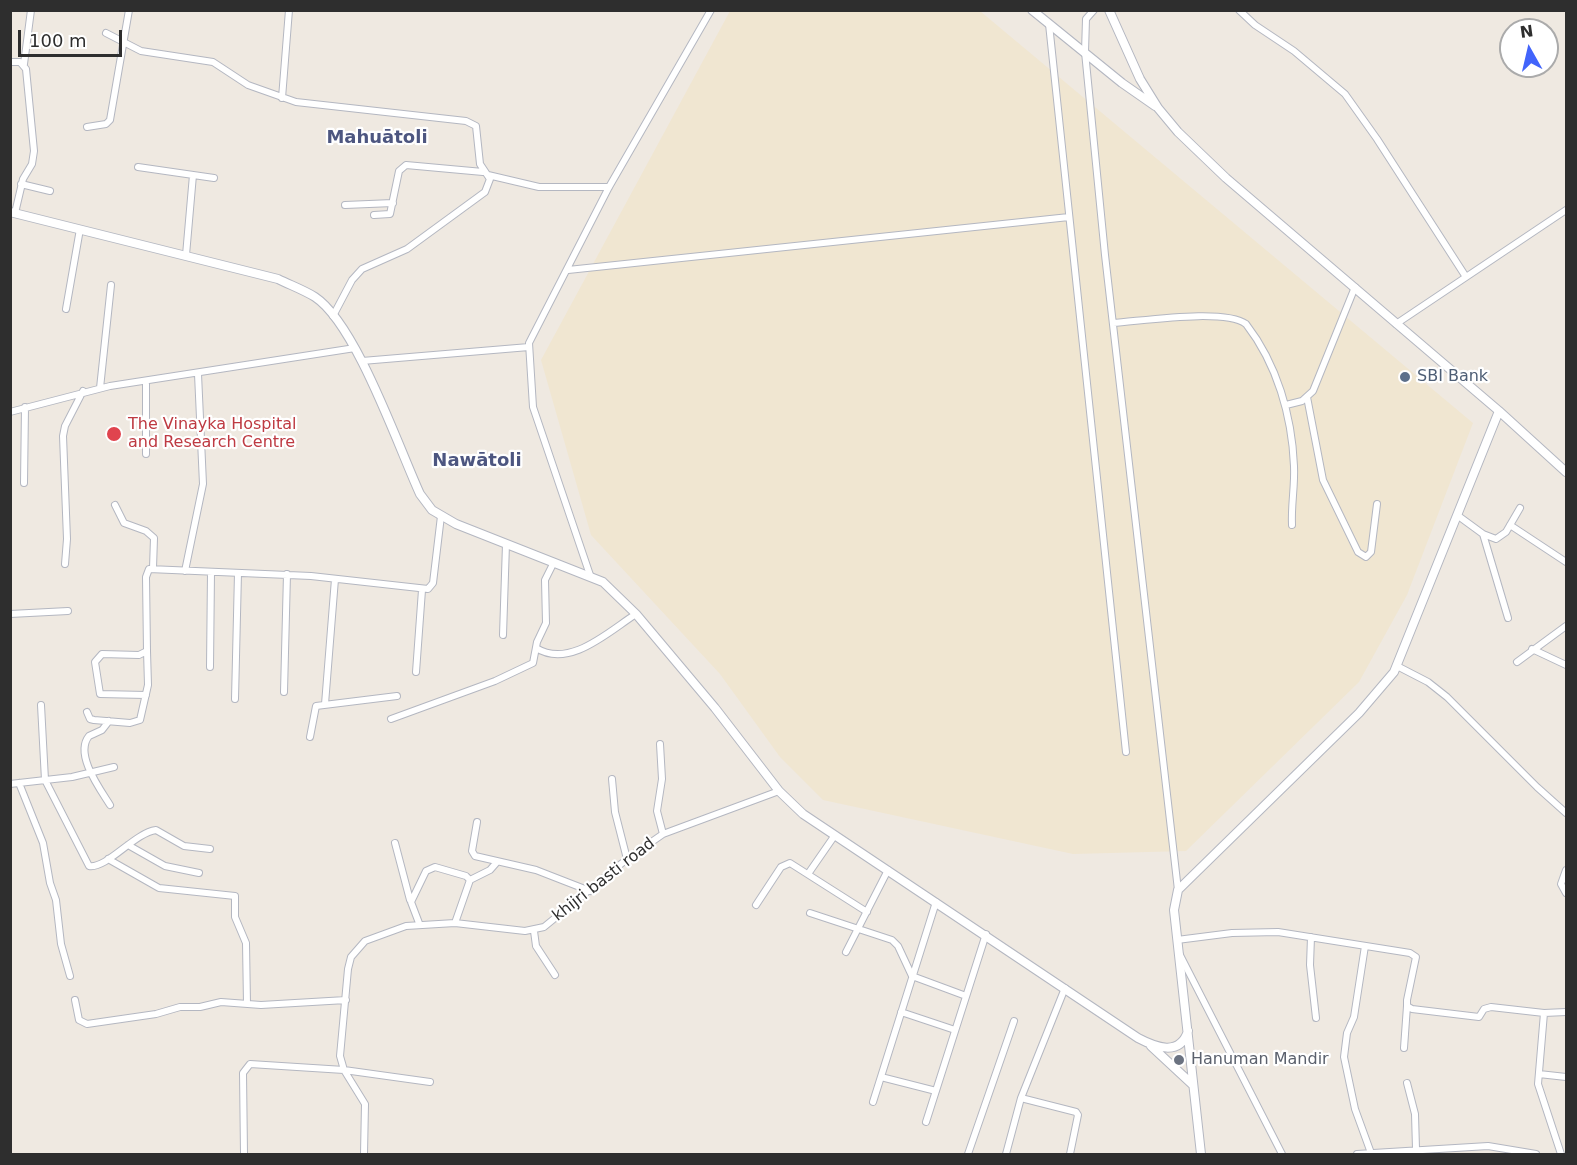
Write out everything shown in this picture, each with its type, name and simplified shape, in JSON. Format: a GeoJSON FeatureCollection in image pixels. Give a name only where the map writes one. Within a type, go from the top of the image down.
{"type":"FeatureCollection","features":[{"type":"Feature","properties":{"kind":"main road"},"geometry":{"type":"LineString","coordinates":[[1032,10],[1158,108],[1226,178],[1499,411],[1566,472]]}},
{"type":"Feature","properties":{"kind":"main road"},"geometry":{"type":"LineString","coordinates":[[1109,10],[1124,49],[1158,108]]}},
{"type":"Feature","properties":{"kind":"main road"},"geometry":{"type":"LineString","coordinates":[[13,212],[278,279],[316,298],[333,316],[355,348],[420,494],[441,516],[603,582],[636,614],[715,708],[779,791],[803,813],[1149,1044],[1193,1085]]}},
{"type":"Feature","properties":{"kind":"main road"},"geometry":{"type":"LineString","coordinates":[[1201,1155],[1174,910],[1178,890],[1359,713],[1397,666],[1499,411]]}},
{"type":"Feature","properties":{"kind":"main road"},"geometry":{"type":"LineString","coordinates":[[1149,1044],[1172,1048],[1184,1041],[1188,1031]]}},
{"type":"Feature","properties":{"kind":"street"},"geometry":{"type":"LineString","coordinates":[[13,212],[24,174],[32,164],[34,151],[24,64],[31,10]]}},
{"type":"Feature","properties":{"kind":"street"},"geometry":{"type":"LineString","coordinates":[[87,127],[101,126],[110,120],[129,10]]}},
{"type":"Feature","properties":{"kind":"street"},"geometry":{"type":"LineString","coordinates":[[282,98],[289,10]]}},
{"type":"Feature","properties":{"kind":"street"},"geometry":{"type":"LineString","coordinates":[[590,575],[533,407],[529,347],[532,334],[568,270],[609,188],[711,10]]}},
{"type":"Feature","properties":{"kind":"street"},"geometry":{"type":"LineString","coordinates":[[1095,10],[1086,19],[1084,52],[1178,890]]}},
{"type":"Feature","properties":{"kind":"street"},"geometry":{"type":"LineString","coordinates":[[1239,10],[1255,25],[1294,51],[1345,94],[1466,277]]}},
{"type":"Feature","properties":{"kind":"street"},"geometry":{"type":"LineString","coordinates":[[1049,24],[1126,752]]}},
{"type":"Feature","properties":{"kind":"street"},"geometry":{"type":"LineString","coordinates":[[106,33],[141,51],[213,62],[248,85],[282,98],[334,107],[472,123],[478,131],[480,164],[489,183],[481,196],[407,249],[362,269],[352,280],[333,316]]}},
{"type":"Feature","properties":{"kind":"street"},"geometry":{"type":"LineString","coordinates":[[10,62],[24,64]]}},
{"type":"Feature","properties":{"kind":"street"},"geometry":{"type":"LineString","coordinates":[[374,215],[387,216],[393,204],[399,171],[406,165],[486,173],[539,187],[609,188]]}},
{"type":"Feature","properties":{"kind":"street"},"geometry":{"type":"LineString","coordinates":[[138,167],[214,178]]}},
{"type":"Feature","properties":{"kind":"street"},"geometry":{"type":"LineString","coordinates":[[186,255],[193,175]]}},
{"type":"Feature","properties":{"kind":"street"},"geometry":{"type":"LineString","coordinates":[[21,184],[50,191]]}},
{"type":"Feature","properties":{"kind":"street"},"geometry":{"type":"LineString","coordinates":[[345,206],[393,204]]}},
{"type":"Feature","properties":{"kind":"street"},"geometry":{"type":"LineString","coordinates":[[1396,324],[1566,210]]}},
{"type":"Feature","properties":{"kind":"street"},"geometry":{"type":"LineString","coordinates":[[568,270],[1069,217]]}},
{"type":"Feature","properties":{"kind":"street"},"geometry":{"type":"LineString","coordinates":[[66,309],[80,229]]}},
{"type":"Feature","properties":{"kind":"street"},"geometry":{"type":"LineString","coordinates":[[100,388],[111,285]]}},
{"type":"Feature","properties":{"kind":"street"},"geometry":{"type":"LineString","coordinates":[[1286,405],[1307,397],[1318,379],[1355,287]]}},
{"type":"Feature","properties":{"kind":"street"},"geometry":{"type":"LineString","coordinates":[[1113,323],[1219,316],[1239,319],[1253,333],[1286,405],[1294,468],[1291,495],[1292,525]]}},
{"type":"Feature","properties":{"kind":"street"},"geometry":{"type":"LineString","coordinates":[[362,361],[529,347]]}},
{"type":"Feature","properties":{"kind":"street"},"geometry":{"type":"LineString","coordinates":[[10,412],[83,391],[355,348]]}},
{"type":"Feature","properties":{"kind":"street"},"geometry":{"type":"LineString","coordinates":[[184,571],[203,484],[198,374]]}},
{"type":"Feature","properties":{"kind":"street"},"geometry":{"type":"LineString","coordinates":[[146,381],[146,454]]}},
{"type":"Feature","properties":{"kind":"street"},"geometry":{"type":"LineString","coordinates":[[65,564],[67,539],[63,436],[65,426],[83,391]]}},
{"type":"Feature","properties":{"kind":"street"},"geometry":{"type":"LineString","coordinates":[[1307,397],[1323,480],[1358,552],[1366,557],[1371,552],[1377,504]]}},
{"type":"Feature","properties":{"kind":"street"},"geometry":{"type":"LineString","coordinates":[[24,483],[25,407]]}},
{"type":"Feature","properties":{"kind":"street"},"geometry":{"type":"LineString","coordinates":[[115,505],[124,524],[146,531],[154,538],[153,568]]}},
{"type":"Feature","properties":{"kind":"street"},"geometry":{"type":"LineString","coordinates":[[1457,514],[1483,534],[1496,539],[1502,537],[1520,508]]}},
{"type":"Feature","properties":{"kind":"street"},"geometry":{"type":"LineString","coordinates":[[87,712],[90,719],[137,722],[146,695],[146,572],[153,568],[287,574],[422,590],[431,587],[433,583],[441,516]]}},
{"type":"Feature","properties":{"kind":"street"},"geometry":{"type":"LineString","coordinates":[[1510,525],[1566,562]]}},
{"type":"Feature","properties":{"kind":"street"},"geometry":{"type":"LineString","coordinates":[[1483,534],[1508,618]]}},
{"type":"Feature","properties":{"kind":"street"},"geometry":{"type":"LineString","coordinates":[[503,634],[506,544]]}},
{"type":"Feature","properties":{"kind":"street"},"geometry":{"type":"LineString","coordinates":[[392,718],[528,667],[535,658],[536,648],[546,623],[545,580],[554,562]]}},
{"type":"Feature","properties":{"kind":"street"},"geometry":{"type":"LineString","coordinates":[[210,667],[212,572]]}},
{"type":"Feature","properties":{"kind":"street"},"geometry":{"type":"LineString","coordinates":[[235,699],[238,573]]}},
{"type":"Feature","properties":{"kind":"street"},"geometry":{"type":"LineString","coordinates":[[284,692],[287,574]]}},
{"type":"Feature","properties":{"kind":"street"},"geometry":{"type":"LineString","coordinates":[[325,704],[335,579]]}},
{"type":"Feature","properties":{"kind":"street"},"geometry":{"type":"LineString","coordinates":[[416,672],[422,590]]}},
{"type":"Feature","properties":{"kind":"street"},"geometry":{"type":"LineString","coordinates":[[10,614],[68,611]]}},
{"type":"Feature","properties":{"kind":"street"},"geometry":{"type":"LineString","coordinates":[[536,648],[548,653],[579,651],[636,614]]}},
{"type":"Feature","properties":{"kind":"street"},"geometry":{"type":"LineString","coordinates":[[1516,662],[1566,626]]}},
{"type":"Feature","properties":{"kind":"street"},"geometry":{"type":"LineString","coordinates":[[1532,650],[1566,665]]}},
{"type":"Feature","properties":{"kind":"street"},"geometry":{"type":"LineString","coordinates":[[146,695],[100,694],[95,662],[102,654],[139,655],[147,651]]}},
{"type":"Feature","properties":{"kind":"street"},"geometry":{"type":"LineString","coordinates":[[1397,666],[1428,682],[1447,697],[1566,813]]}},
{"type":"Feature","properties":{"kind":"street"},"geometry":{"type":"LineString","coordinates":[[310,737],[315,708],[325,704],[397,696]]}},
{"type":"Feature","properties":{"kind":"street"},"geometry":{"type":"LineString","coordinates":[[40,705],[45,780],[86,863],[94,867],[144,834],[156,830],[184,846],[210,849]]}},
{"type":"Feature","properties":{"kind":"street"},"geometry":{"type":"LineString","coordinates":[[109,721],[102,730],[86,739],[85,749],[90,773],[110,805]]}},
{"type":"Feature","properties":{"kind":"street"},"geometry":{"type":"LineString","coordinates":[[660,744],[662,779],[657,811],[663,834]]}},
{"type":"Feature","properties":{"kind":"street"},"geometry":{"type":"LineString","coordinates":[[10,784],[90,773],[114,767]]}},
{"type":"Feature","properties":{"kind":"street"},"geometry":{"type":"LineString","coordinates":[[612,780],[615,812],[627,859]]}},
{"type":"Feature","properties":{"kind":"street"},"geometry":{"type":"LineString","coordinates":[[19,783],[43,843],[50,883],[56,900],[61,944],[70,976]]}},
{"type":"Feature","properties":{"kind":"street","name":"khijri basti road"},"geometry":{"type":"LineString","coordinates":[[364,1155],[366,1104],[344,1070],[340,1042],[351,957],[358,946],[375,935],[419,923],[455,923],[534,931],[544,927],[627,859],[663,834],[779,791]]}},
{"type":"Feature","properties":{"kind":"street"},"geometry":{"type":"LineString","coordinates":[[477,822],[473,854],[497,862],[536,870],[590,891]]}},
{"type":"Feature","properties":{"kind":"street"},"geometry":{"type":"LineString","coordinates":[[808,874],[835,835]]}},
{"type":"Feature","properties":{"kind":"street"},"geometry":{"type":"LineString","coordinates":[[395,843],[419,923]]}},
{"type":"Feature","properties":{"kind":"street"},"geometry":{"type":"LineString","coordinates":[[128,845],[165,866],[199,873]]}},
{"type":"Feature","properties":{"kind":"street"},"geometry":{"type":"LineString","coordinates":[[108,859],[159,888],[235,896],[235,917],[246,944],[247,1004]]}},
{"type":"Feature","properties":{"kind":"street"},"geometry":{"type":"LineString","coordinates":[[455,923],[470,880],[490,870],[497,862]]}},
{"type":"Feature","properties":{"kind":"street"},"geometry":{"type":"LineString","coordinates":[[756,905],[786,864],[794,865],[867,912]]}},
{"type":"Feature","properties":{"kind":"street"},"geometry":{"type":"LineString","coordinates":[[411,902],[426,871],[431,867],[466,876],[470,880]]}},
{"type":"Feature","properties":{"kind":"street"},"geometry":{"type":"LineString","coordinates":[[846,952],[888,870]]}},
{"type":"Feature","properties":{"kind":"street"},"geometry":{"type":"LineString","coordinates":[[1566,870],[1561,884],[1566,893]]}},
{"type":"Feature","properties":{"kind":"street"},"geometry":{"type":"LineString","coordinates":[[873,1102],[936,902]]}},
{"type":"Feature","properties":{"kind":"street"},"geometry":{"type":"LineString","coordinates":[[810,913],[892,940],[898,946],[912,976],[966,996]]}},
{"type":"Feature","properties":{"kind":"street"},"geometry":{"type":"LineString","coordinates":[[534,931],[537,946],[555,975]]}},
{"type":"Feature","properties":{"kind":"street"},"geometry":{"type":"LineString","coordinates":[[1177,940],[1262,931],[1414,954],[1416,961],[1407,1006],[1404,1048]]}},
{"type":"Feature","properties":{"kind":"street"},"geometry":{"type":"LineString","coordinates":[[926,1122],[986,934]]}},
{"type":"Feature","properties":{"kind":"street"},"geometry":{"type":"LineString","coordinates":[[1311,937],[1316,1018]]}},
{"type":"Feature","properties":{"kind":"street"},"geometry":{"type":"LineString","coordinates":[[1365,946],[1354,1017],[1347,1033],[1344,1057],[1355,1108],[1371,1153]]}},
{"type":"Feature","properties":{"kind":"street"},"geometry":{"type":"LineString","coordinates":[[1179,952],[1282,1155]]}},
{"type":"Feature","properties":{"kind":"street"},"geometry":{"type":"LineString","coordinates":[[1006,1155],[1021,1098],[1065,988]]}},
{"type":"Feature","properties":{"kind":"street"},"geometry":{"type":"LineString","coordinates":[[75,1000],[79,1020],[87,1024],[156,1014],[180,1006],[200,1007],[221,1002],[247,1004],[346,1000]]}},
{"type":"Feature","properties":{"kind":"street"},"geometry":{"type":"LineString","coordinates":[[1407,1006],[1416,1010],[1478,1017],[1484,1009],[1491,1007],[1544,1013],[1566,1012]]}},
{"type":"Feature","properties":{"kind":"street"},"geometry":{"type":"LineString","coordinates":[[901,1012],[955,1030]]}},
{"type":"Feature","properties":{"kind":"street"},"geometry":{"type":"LineString","coordinates":[[1544,1013],[1539,1087],[1561,1155]]}},
{"type":"Feature","properties":{"kind":"street"},"geometry":{"type":"LineString","coordinates":[[968,1155],[1014,1021]]}},
{"type":"Feature","properties":{"kind":"street"},"geometry":{"type":"LineString","coordinates":[[244,1155],[245,1068],[258,1064],[344,1070],[430,1082]]}},
{"type":"Feature","properties":{"kind":"street"},"geometry":{"type":"LineString","coordinates":[[1539,1074],[1566,1077]]}},
{"type":"Feature","properties":{"kind":"street"},"geometry":{"type":"LineString","coordinates":[[881,1077],[936,1091]]}},
{"type":"Feature","properties":{"kind":"street"},"geometry":{"type":"LineString","coordinates":[[1407,1083],[1415,1114],[1416,1149]]}},
{"type":"Feature","properties":{"kind":"street"},"geometry":{"type":"LineString","coordinates":[[1021,1098],[1077,1113],[1070,1155]]}},
{"type":"Feature","properties":{"kind":"street"},"geometry":{"type":"LineString","coordinates":[[1357,1155],[1416,1149],[1488,1146],[1536,1155]]}},
{"type":"Feature","properties":{"kind":"street"},"geometry":{"type":"LineString","coordinates":[[1488,1146],[1491,1155]]}},
{"type":"Feature","properties":{"kind":"shaded area"},"geometry":{"type":"Polygon","coordinates":[[[730,11],[980,11],[1473,423],[1407,595],[1359,682],[1186,851],[1073,854],[823,800],[780,757],[720,674],[591,535],[541,360],[730,11]]]}},
{"type":"Feature","properties":{"kind":"place","name":"SBI Bank"},"geometry":{"type":"Point","coordinates":[1405,377]}},
{"type":"Feature","properties":{"kind":"place","name":"The Vinayka Hospital and Research Centre"},"geometry":{"type":"Point","coordinates":[114,434]}},
{"type":"Feature","properties":{"kind":"place","name":"Hanuman Mandir"},"geometry":{"type":"Point","coordinates":[1179,1060]}},
{"type":"Feature","properties":{"kind":"district","name":"Mahuātoli"},"geometry":{"type":"Point","coordinates":[377,138]}},
{"type":"Feature","properties":{"kind":"district","name":"Nawātoli"},"geometry":{"type":"Point","coordinates":[477,461]}}]}
